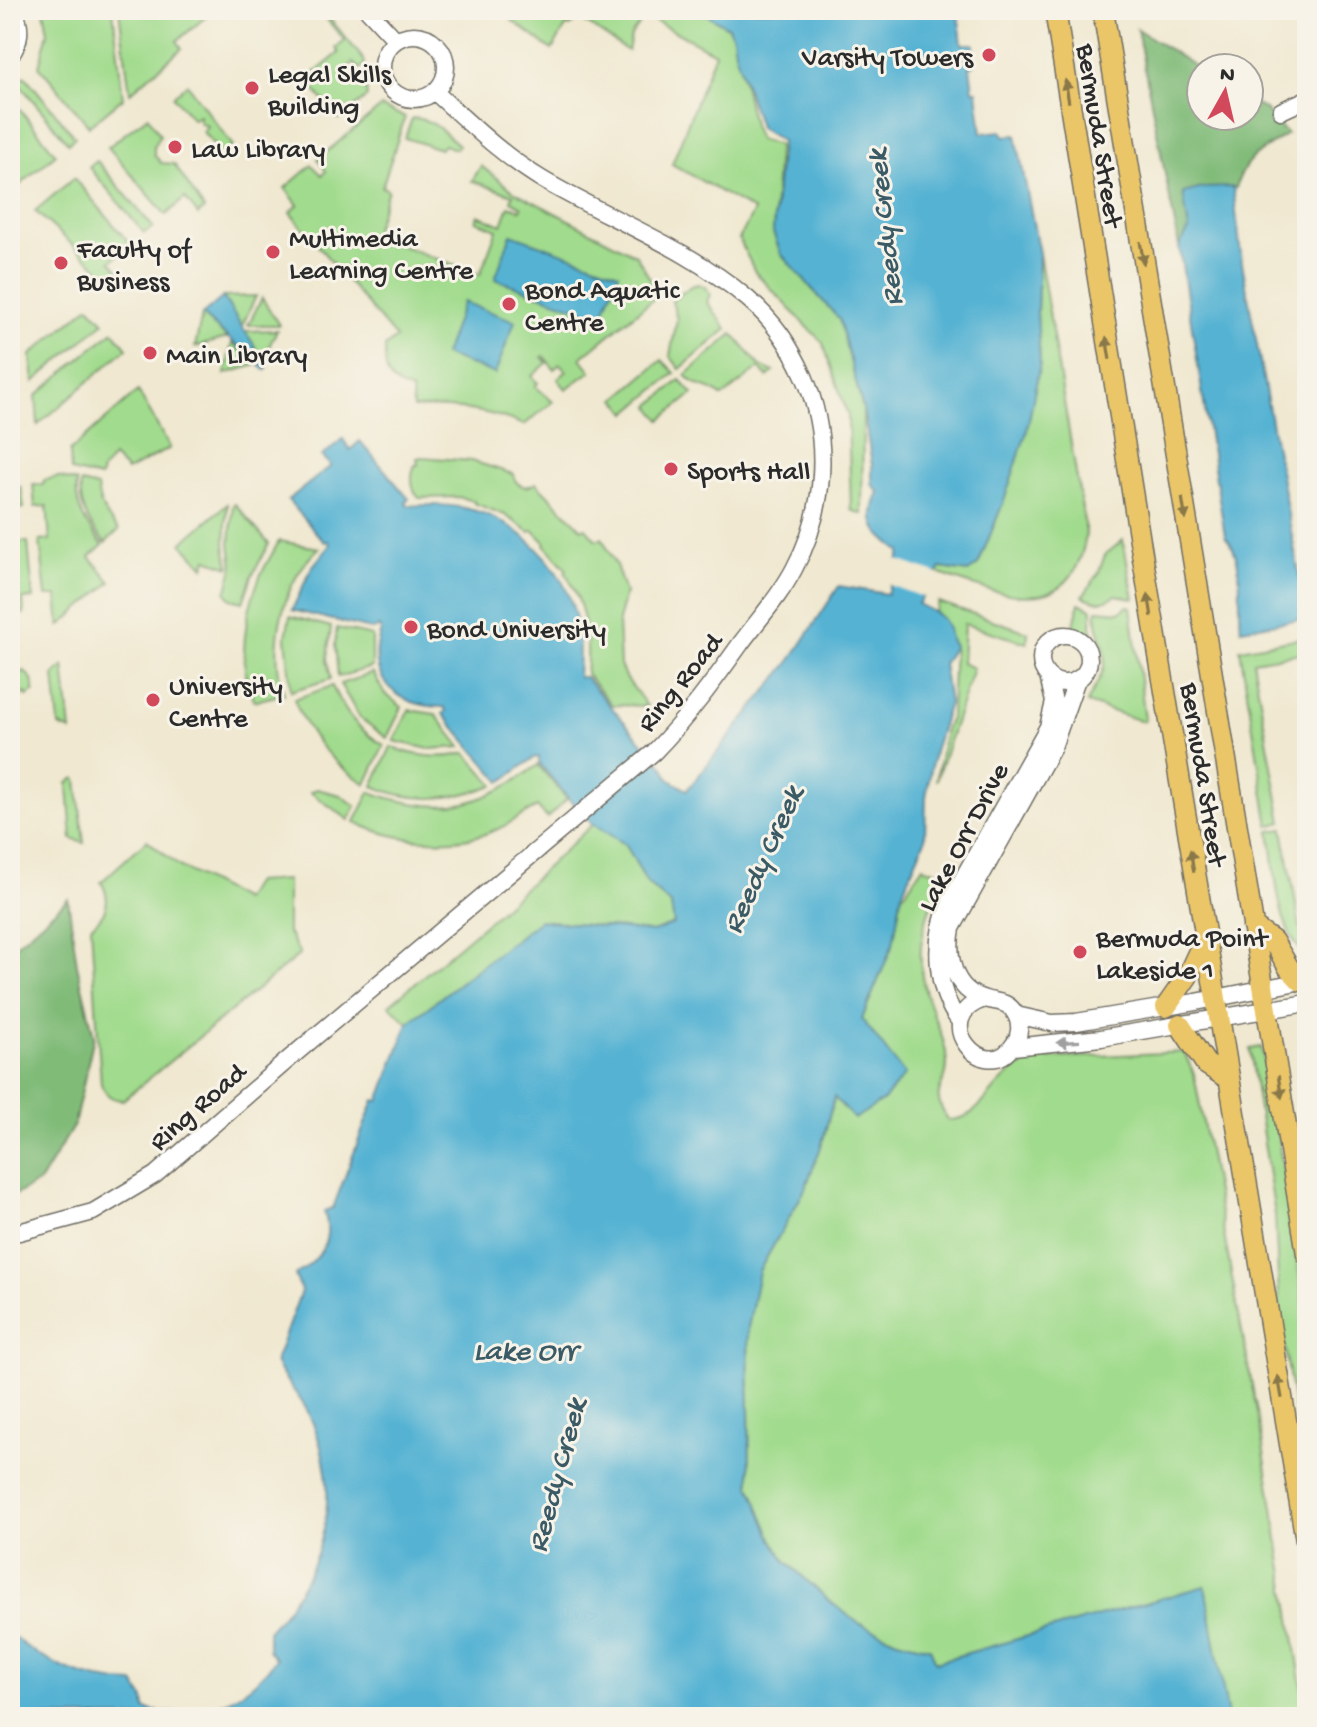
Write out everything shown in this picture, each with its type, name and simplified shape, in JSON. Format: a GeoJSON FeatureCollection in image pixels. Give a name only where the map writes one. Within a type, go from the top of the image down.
{"type":"FeatureCollection","features":[{"type":"Feature","properties":{"kind":"main road","name":"Bermuda Street"},"geometry":{"type":"LineString","coordinates":[[1055,10],[1307,1547]]}},
{"type":"Feature","properties":{"kind":"main road","name":"Bermuda Street"},"geometry":{"type":"LineString","coordinates":[[1103,10],[1307,1254]]}},
{"type":"Feature","properties":{"kind":"main road"},"geometry":{"type":"LineString","coordinates":[[1253,927],[1273,941],[1289,968],[1304,980]]}},
{"type":"Feature","properties":{"kind":"main road"},"geometry":{"type":"LineString","coordinates":[[1166,1007],[1187,977],[1205,938]]}},
{"type":"Feature","properties":{"kind":"main road"},"geometry":{"type":"LineString","coordinates":[[1180,1025],[1206,1064],[1229,1079]]}},
{"type":"Feature","properties":{"kind":"street"},"geometry":{"type":"LineString","coordinates":[[10,56],[19,40],[20,27],[14,10]]}},
{"type":"Feature","properties":{"kind":"street"},"geometry":{"type":"LineString","coordinates":[[368,10],[396,40]]}},
{"type":"Feature","properties":{"kind":"street"},"geometry":{"type":"LineString","coordinates":[[415,35],[426,37],[443,51],[446,73],[443,83],[435,92],[418,99],[407,99],[388,86],[382,69],[383,58],[396,40],[415,35]]}},
{"type":"Feature","properties":{"kind":"street","name":"Ring Road"},"geometry":{"type":"LineString","coordinates":[[10,1231],[19,1232],[93,1212],[155,1175],[654,752],[683,722],[795,567],[813,524],[822,490],[821,451],[814,401],[781,332],[749,300],[678,251],[542,179],[494,147],[435,92]]}},
{"type":"Feature","properties":{"kind":"street"},"geometry":{"type":"LineString","coordinates":[[1281,111],[1307,99]]}},
{"type":"Feature","properties":{"kind":"street"},"geometry":{"type":"LineString","coordinates":[[1065,634],[1078,639],[1088,651],[1087,667],[1077,679],[1062,682],[1048,676],[1041,663],[1043,648],[1053,637],[1065,634]]}},
{"type":"Feature","properties":{"kind":"street","name":"Lake Orr Drive"},"geometry":{"type":"LineString","coordinates":[[960,1022],[952,1011],[939,963],[942,922],[949,903],[1048,727],[1054,702],[1048,676]]}},
{"type":"Feature","properties":{"kind":"street","name":"Lake Orr Drive"},"geometry":{"type":"LineString","coordinates":[[985,999],[965,987],[956,975],[949,955],[952,928],[1053,747],[1077,679]]}},
{"type":"Feature","properties":{"kind":"street"},"geometry":{"type":"LineString","coordinates":[[1304,980],[1264,988],[1217,1009],[1180,1025],[1087,1041],[1013,1047],[999,1057],[974,1054],[962,1041],[960,1022],[969,1007],[985,999],[1003,1002],[1016,1015],[1061,1023],[1166,1007],[1217,1009],[1268,1010],[1307,1003]]}},
{"type":"Feature","properties":{"kind":"street"},"geometry":{"type":"LineString","coordinates":[[1013,1047],[1019,1032],[1016,1015]]}},
{"type":"Feature","properties":{"kind":"green space"},"geometry":{"type":"Polygon","coordinates":[[[44,10],[113,10],[123,98],[89,126],[39,66],[48,32],[44,10]]]}},
{"type":"Feature","properties":{"kind":"green space"},"geometry":{"type":"Polygon","coordinates":[[[119,10],[214,10],[177,41],[182,48],[130,93],[119,10]]]}},
{"type":"Feature","properties":{"kind":"green space"},"geometry":{"type":"Polygon","coordinates":[[[319,10],[323,10],[365,65],[359,69],[353,63],[348,68],[359,80],[365,76],[367,97],[339,119],[306,80],[339,53],[336,48],[345,41],[319,10]]]}},
{"type":"Feature","properties":{"kind":"green space"},"geometry":{"type":"Polygon","coordinates":[[[498,10],[699,10],[727,27],[733,36],[759,140],[778,145],[773,232],[781,254],[839,319],[863,409],[862,514],[851,510],[848,416],[823,343],[755,272],[739,239],[754,211],[672,164],[715,53],[646,16],[631,35],[628,51],[578,18],[570,27],[567,25],[552,50],[498,10]]]}},
{"type":"Feature","properties":{"kind":"green space"},"geometry":{"type":"Polygon","coordinates":[[[1137,29],[1185,60],[1185,132],[1265,132],[1265,110],[1287,134],[1249,162],[1236,188],[1203,188],[1189,230],[1179,246],[1137,29]]]}},
{"type":"Feature","properties":{"kind":"green space"},"geometry":{"type":"Polygon","coordinates":[[[25,76],[75,137],[68,143],[17,81],[25,76]]]}},
{"type":"Feature","properties":{"kind":"green space"},"geometry":{"type":"Polygon","coordinates":[[[187,84],[233,146],[223,156],[203,132],[207,126],[200,123],[199,116],[193,120],[173,96],[187,84]]]}},
{"type":"Feature","properties":{"kind":"green space"},"geometry":{"type":"Polygon","coordinates":[[[10,97],[56,154],[10,193],[10,97]]]}},
{"type":"Feature","properties":{"kind":"green space","name":"Bond Aquatic Centre"},"geometry":{"type":"Polygon","coordinates":[[[381,107],[405,117],[382,187],[388,190],[373,235],[480,275],[497,229],[476,221],[478,215],[502,225],[509,206],[521,210],[522,207],[511,201],[513,195],[472,181],[481,166],[515,192],[636,255],[659,294],[581,358],[591,371],[566,389],[558,379],[567,371],[560,364],[554,369],[542,357],[547,363],[532,376],[538,383],[535,386],[553,402],[524,425],[470,410],[413,408],[412,391],[396,384],[386,370],[385,347],[396,338],[290,213],[298,205],[285,188],[312,165],[322,175],[326,171],[318,159],[381,107]]]}},
{"type":"Feature","properties":{"kind":"green space"},"geometry":{"type":"Polygon","coordinates":[[[148,116],[160,135],[154,146],[154,154],[161,163],[174,164],[204,209],[198,215],[185,198],[166,215],[108,147],[148,116]]]}},
{"type":"Feature","properties":{"kind":"green space"},"geometry":{"type":"Polygon","coordinates":[[[412,118],[426,120],[437,127],[458,145],[456,149],[444,145],[440,149],[405,138],[412,118]]]}},
{"type":"Feature","properties":{"kind":"green space"},"geometry":{"type":"Polygon","coordinates":[[[97,161],[153,227],[144,233],[89,167],[97,161]]]}},
{"type":"Feature","properties":{"kind":"green space"},"geometry":{"type":"Polygon","coordinates":[[[74,178],[131,245],[111,261],[124,277],[116,284],[35,211],[74,178]]]}},
{"type":"Feature","properties":{"kind":"green space"},"geometry":{"type":"Polygon","coordinates":[[[1039,253],[1086,533],[1079,563],[1066,582],[1049,592],[1030,596],[1007,594],[937,573],[941,568],[968,572],[978,565],[1005,498],[1040,363],[1037,312],[1039,253]]]}},
{"type":"Feature","properties":{"kind":"green space"},"geometry":{"type":"Polygon","coordinates":[[[698,284],[710,294],[707,302],[727,329],[680,369],[670,356],[677,319],[672,301],[698,284]]]}},
{"type":"Feature","properties":{"kind":"green space"},"geometry":{"type":"Polygon","coordinates":[[[256,296],[242,326],[223,297],[256,296]]]}},
{"type":"Feature","properties":{"kind":"green space"},"geometry":{"type":"Polygon","coordinates":[[[262,298],[279,325],[248,325],[262,298]]]}},
{"type":"Feature","properties":{"kind":"green space"},"geometry":{"type":"Polygon","coordinates":[[[89,306],[104,322],[34,382],[31,355],[89,306]]]}},
{"type":"Feature","properties":{"kind":"green space"},"geometry":{"type":"Polygon","coordinates":[[[202,315],[227,338],[195,347],[202,315]]]}},
{"type":"Feature","properties":{"kind":"green space"},"geometry":{"type":"Polygon","coordinates":[[[277,330],[263,359],[245,331],[277,330]]]}},
{"type":"Feature","properties":{"kind":"green space"},"geometry":{"type":"Polygon","coordinates":[[[113,331],[127,348],[38,425],[36,396],[113,331]]]}},
{"type":"Feature","properties":{"kind":"green space"},"geometry":{"type":"Polygon","coordinates":[[[733,334],[760,366],[774,372],[767,377],[759,368],[722,397],[686,375],[733,334]]]}},
{"type":"Feature","properties":{"kind":"green space"},"geometry":{"type":"Polygon","coordinates":[[[232,343],[256,365],[225,374],[232,343]]]}},
{"type":"Feature","properties":{"kind":"green space"},"geometry":{"type":"Polygon","coordinates":[[[662,360],[675,373],[627,413],[616,399],[662,360]]]}},
{"type":"Feature","properties":{"kind":"green space"},"geometry":{"type":"Polygon","coordinates":[[[680,380],[693,394],[661,420],[650,406],[680,380]]]}},
{"type":"Feature","properties":{"kind":"green space"},"geometry":{"type":"Polygon","coordinates":[[[138,391],[170,448],[127,471],[113,457],[100,478],[71,471],[70,451],[138,391]]]}},
{"type":"Feature","properties":{"kind":"green space"},"geometry":{"type":"Polygon","coordinates":[[[417,458],[472,461],[513,474],[522,486],[536,483],[582,529],[585,527],[596,540],[602,538],[616,565],[625,593],[618,621],[620,665],[647,706],[612,705],[586,674],[586,634],[581,609],[565,572],[567,570],[546,543],[533,530],[530,532],[505,515],[474,501],[458,497],[419,498],[414,491],[412,478],[413,469],[418,465],[417,458]]]}},
{"type":"Feature","properties":{"kind":"green space"},"geometry":{"type":"Polygon","coordinates":[[[10,477],[11,487],[21,487],[24,508],[13,510],[17,542],[28,542],[33,598],[23,599],[24,614],[18,614],[15,587],[10,587],[10,477]]]}},
{"type":"Feature","properties":{"kind":"green space"},"geometry":{"type":"Polygon","coordinates":[[[58,477],[77,482],[83,516],[103,545],[90,557],[111,582],[60,626],[57,596],[46,596],[40,541],[50,540],[47,506],[35,507],[33,485],[43,485],[44,480],[58,477]]]}},
{"type":"Feature","properties":{"kind":"green space"},"geometry":{"type":"Polygon","coordinates":[[[81,483],[97,487],[104,510],[119,530],[105,543],[86,516],[81,500],[81,483]]]}},
{"type":"Feature","properties":{"kind":"green space"},"geometry":{"type":"Polygon","coordinates":[[[227,504],[225,545],[229,567],[207,559],[204,567],[182,543],[227,504]]]}},
{"type":"Feature","properties":{"kind":"green space"},"geometry":{"type":"Polygon","coordinates":[[[235,504],[269,544],[252,576],[243,602],[231,599],[226,593],[233,568],[230,543],[235,504]]]}},
{"type":"Feature","properties":{"kind":"green space"},"geometry":{"type":"Polygon","coordinates":[[[1123,540],[1134,599],[1116,595],[1100,601],[1083,596],[1098,574],[1105,555],[1123,540]]]}},
{"type":"Feature","properties":{"kind":"green space"},"geometry":{"type":"Polygon","coordinates":[[[279,541],[319,548],[296,578],[282,616],[278,656],[284,694],[255,701],[249,687],[244,657],[247,624],[259,579],[279,541]]]}},
{"type":"Feature","properties":{"kind":"green space"},"geometry":{"type":"Polygon","coordinates":[[[938,602],[1028,632],[1027,643],[964,624],[962,663],[973,668],[936,781],[945,730],[951,716],[954,646],[935,612],[938,602]]]}},
{"type":"Feature","properties":{"kind":"green space"},"geometry":{"type":"Polygon","coordinates":[[[1079,603],[1092,609],[1091,627],[1097,645],[1074,625],[1079,603]]]}},
{"type":"Feature","properties":{"kind":"green space"},"geometry":{"type":"Polygon","coordinates":[[[1131,607],[1145,720],[1141,721],[1087,703],[1105,661],[1097,610],[1120,612],[1131,607]]]}},
{"type":"Feature","properties":{"kind":"green space"},"geometry":{"type":"Polygon","coordinates":[[[290,616],[331,627],[327,659],[331,679],[291,691],[286,637],[290,616]]]}},
{"type":"Feature","properties":{"kind":"green space"},"geometry":{"type":"Polygon","coordinates":[[[337,628],[372,636],[372,667],[338,677],[337,628]]]}},
{"type":"Feature","properties":{"kind":"green space"},"geometry":{"type":"Polygon","coordinates":[[[1307,637],[1307,652],[1253,661],[1282,822],[1269,826],[1240,649],[1307,637]]]}},
{"type":"Feature","properties":{"kind":"green space"},"geometry":{"type":"Polygon","coordinates":[[[64,666],[71,731],[59,726],[54,675],[64,666]]]}},
{"type":"Feature","properties":{"kind":"green space"},"geometry":{"type":"Polygon","coordinates":[[[24,671],[32,679],[34,692],[17,699],[12,694],[11,682],[24,671]]]}},
{"type":"Feature","properties":{"kind":"green space"},"geometry":{"type":"Polygon","coordinates":[[[373,673],[384,693],[402,707],[387,738],[360,718],[340,684],[373,673]]]}},
{"type":"Feature","properties":{"kind":"green space"},"geometry":{"type":"Polygon","coordinates":[[[332,686],[353,720],[384,745],[366,784],[342,768],[322,748],[306,726],[294,699],[332,686]]]}},
{"type":"Feature","properties":{"kind":"green space"},"geometry":{"type":"Polygon","coordinates":[[[409,710],[435,714],[461,747],[429,749],[394,741],[409,710]]]}},
{"type":"Feature","properties":{"kind":"green space"},"geometry":{"type":"Polygon","coordinates":[[[391,747],[428,756],[466,753],[494,785],[464,794],[434,798],[388,792],[373,786],[391,747]]]}},
{"type":"Feature","properties":{"kind":"green space"},"geometry":{"type":"Polygon","coordinates":[[[538,765],[567,799],[547,818],[537,807],[498,829],[464,839],[445,840],[407,838],[355,822],[370,792],[417,804],[458,804],[497,792],[538,765]]]}},
{"type":"Feature","properties":{"kind":"green space"},"geometry":{"type":"Polygon","coordinates":[[[75,778],[84,843],[72,839],[68,783],[75,778]]]}},
{"type":"Feature","properties":{"kind":"green space"},"geometry":{"type":"Polygon","coordinates":[[[317,789],[340,795],[356,806],[349,820],[310,792],[317,789]]]}},
{"type":"Feature","properties":{"kind":"green space"},"geometry":{"type":"Polygon","coordinates":[[[593,824],[626,845],[647,883],[671,905],[674,924],[653,932],[540,920],[408,1023],[389,1005],[491,919],[593,824]]]}},
{"type":"Feature","properties":{"kind":"green space"},"geometry":{"type":"Polygon","coordinates":[[[1283,829],[1300,927],[1307,935],[1307,957],[1289,931],[1279,898],[1270,831],[1283,829]]]}},
{"type":"Feature","properties":{"kind":"green space"},"geometry":{"type":"Polygon","coordinates":[[[147,840],[179,866],[243,900],[255,882],[287,880],[287,931],[300,954],[123,1100],[119,1100],[107,1094],[101,1084],[91,926],[101,917],[106,906],[101,882],[147,840]]]}},
{"type":"Feature","properties":{"kind":"green space"},"geometry":{"type":"Polygon","coordinates":[[[923,866],[945,872],[923,933],[921,964],[927,997],[946,1054],[946,1071],[939,1101],[948,1120],[973,1112],[1007,1076],[1036,1059],[1184,1052],[1194,1074],[1260,1428],[1307,1717],[1228,1717],[1205,1587],[936,1662],[930,1648],[897,1640],[858,1623],[786,1561],[773,1541],[750,1485],[748,1328],[759,1271],[804,1191],[862,1019],[893,944],[902,893],[923,866]]]}},
{"type":"Feature","properties":{"kind":"green space"},"geometry":{"type":"Polygon","coordinates":[[[68,899],[77,965],[94,1036],[74,1125],[40,1181],[10,1198],[10,950],[68,899]]]}},
{"type":"Feature","properties":{"kind":"green space"},"geometry":{"type":"Polygon","coordinates":[[[1261,1047],[1307,1324],[1307,1484],[1280,1319],[1275,1215],[1250,1049],[1261,1047]]]}},
{"type":"Feature","properties":{"kind":"water","name":"Lake Orr"},"geometry":{"type":"Polygon","coordinates":[[[699,10],[958,10],[962,44],[974,44],[974,65],[970,67],[973,90],[977,91],[982,133],[1002,131],[1004,136],[1016,135],[1039,253],[1037,312],[1040,363],[1027,431],[1005,498],[978,565],[968,572],[941,568],[918,604],[942,618],[954,646],[943,664],[949,703],[934,751],[926,797],[925,840],[902,893],[893,944],[862,1019],[905,1075],[884,1100],[854,1119],[834,1097],[821,1147],[804,1191],[759,1271],[748,1328],[750,1485],[773,1541],[786,1561],[858,1623],[897,1640],[930,1648],[936,1662],[1205,1586],[1228,1717],[10,1717],[10,1634],[38,1655],[68,1670],[100,1679],[134,1683],[144,1698],[145,1709],[164,1712],[183,1713],[218,1705],[249,1687],[276,1659],[268,1650],[268,1631],[304,1582],[316,1556],[324,1529],[327,1501],[326,1473],[320,1444],[309,1414],[275,1362],[301,1291],[295,1275],[323,1249],[327,1232],[324,1211],[333,1208],[374,1100],[379,1101],[408,1023],[540,920],[653,932],[674,924],[671,905],[647,883],[626,845],[593,824],[573,804],[539,763],[539,757],[501,782],[443,714],[446,711],[444,707],[413,702],[389,687],[377,664],[379,627],[374,630],[292,610],[312,567],[330,545],[288,500],[331,466],[322,456],[343,439],[350,450],[360,441],[409,499],[406,502],[408,506],[450,506],[483,513],[519,533],[534,546],[560,578],[569,596],[578,631],[578,677],[585,677],[664,767],[669,779],[687,790],[791,660],[839,586],[887,594],[901,552],[879,533],[873,520],[879,492],[872,484],[863,409],[839,319],[781,254],[773,232],[781,141],[759,127],[728,27],[699,10]]]}},
{"type":"Feature","properties":{"kind":"water"},"geometry":{"type":"Polygon","coordinates":[[[1233,187],[1242,263],[1307,618],[1241,629],[1239,569],[1232,546],[1225,536],[1179,246],[1189,230],[1183,193],[1203,188],[1233,187]]]}},
{"type":"Feature","properties":{"kind":"water"},"geometry":{"type":"Polygon","coordinates":[[[511,234],[619,273],[602,317],[495,279],[511,234]]]}},
{"type":"Feature","properties":{"kind":"water"},"geometry":{"type":"Polygon","coordinates":[[[223,297],[263,359],[265,370],[202,315],[223,297]]]}},
{"type":"Feature","properties":{"kind":"water"},"geometry":{"type":"Polygon","coordinates":[[[463,302],[515,321],[495,374],[444,355],[463,302]]]}},
{"type":"Feature","properties":{"kind":"pier"},"geometry":{"type":"Polygon","coordinates":[[[895,559],[941,575],[926,598],[887,584],[895,559]]]}},
{"type":"Feature","properties":{"kind":"place","name":"Varsity Towers"},"geometry":{"type":"Point","coordinates":[989,55]}},
{"type":"Feature","properties":{"kind":"place","name":"Legal Skills Building"},"geometry":{"type":"Point","coordinates":[252,88]}},
{"type":"Feature","properties":{"kind":"place","name":"Law Library"},"geometry":{"type":"Point","coordinates":[175,147]}},
{"type":"Feature","properties":{"kind":"place","name":"Multimedia Learning Centre"},"geometry":{"type":"Point","coordinates":[273,252]}},
{"type":"Feature","properties":{"kind":"place","name":"Faculty of Business"},"geometry":{"type":"Point","coordinates":[61,263]}},
{"type":"Feature","properties":{"kind":"place","name":"Bond Aquatic Centre"},"geometry":{"type":"Point","coordinates":[509,304]}},
{"type":"Feature","properties":{"kind":"place","name":"Main Library"},"geometry":{"type":"Point","coordinates":[150,353]}},
{"type":"Feature","properties":{"kind":"place","name":"Sports Hall"},"geometry":{"type":"Point","coordinates":[671,469]}},
{"type":"Feature","properties":{"kind":"place","name":"Bond University"},"geometry":{"type":"Point","coordinates":[411,627]}},
{"type":"Feature","properties":{"kind":"place","name":"University Centre"},"geometry":{"type":"Point","coordinates":[153,700]}},
{"type":"Feature","properties":{"kind":"place","name":"Bermuda Point Lakeside 1"},"geometry":{"type":"Point","coordinates":[1080,952]}},
{"type":"Feature","properties":{"kind":"water label","name":"Reedy Creek"},"geometry":{"type":"Point","coordinates":[883,228]}},
{"type":"Feature","properties":{"kind":"water label","name":"Reedy Creek"},"geometry":{"type":"Point","coordinates":[761,859]}},
{"type":"Feature","properties":{"kind":"water label","name":"Reedy Creek"},"geometry":{"type":"Point","coordinates":[555,1475]}}]}
